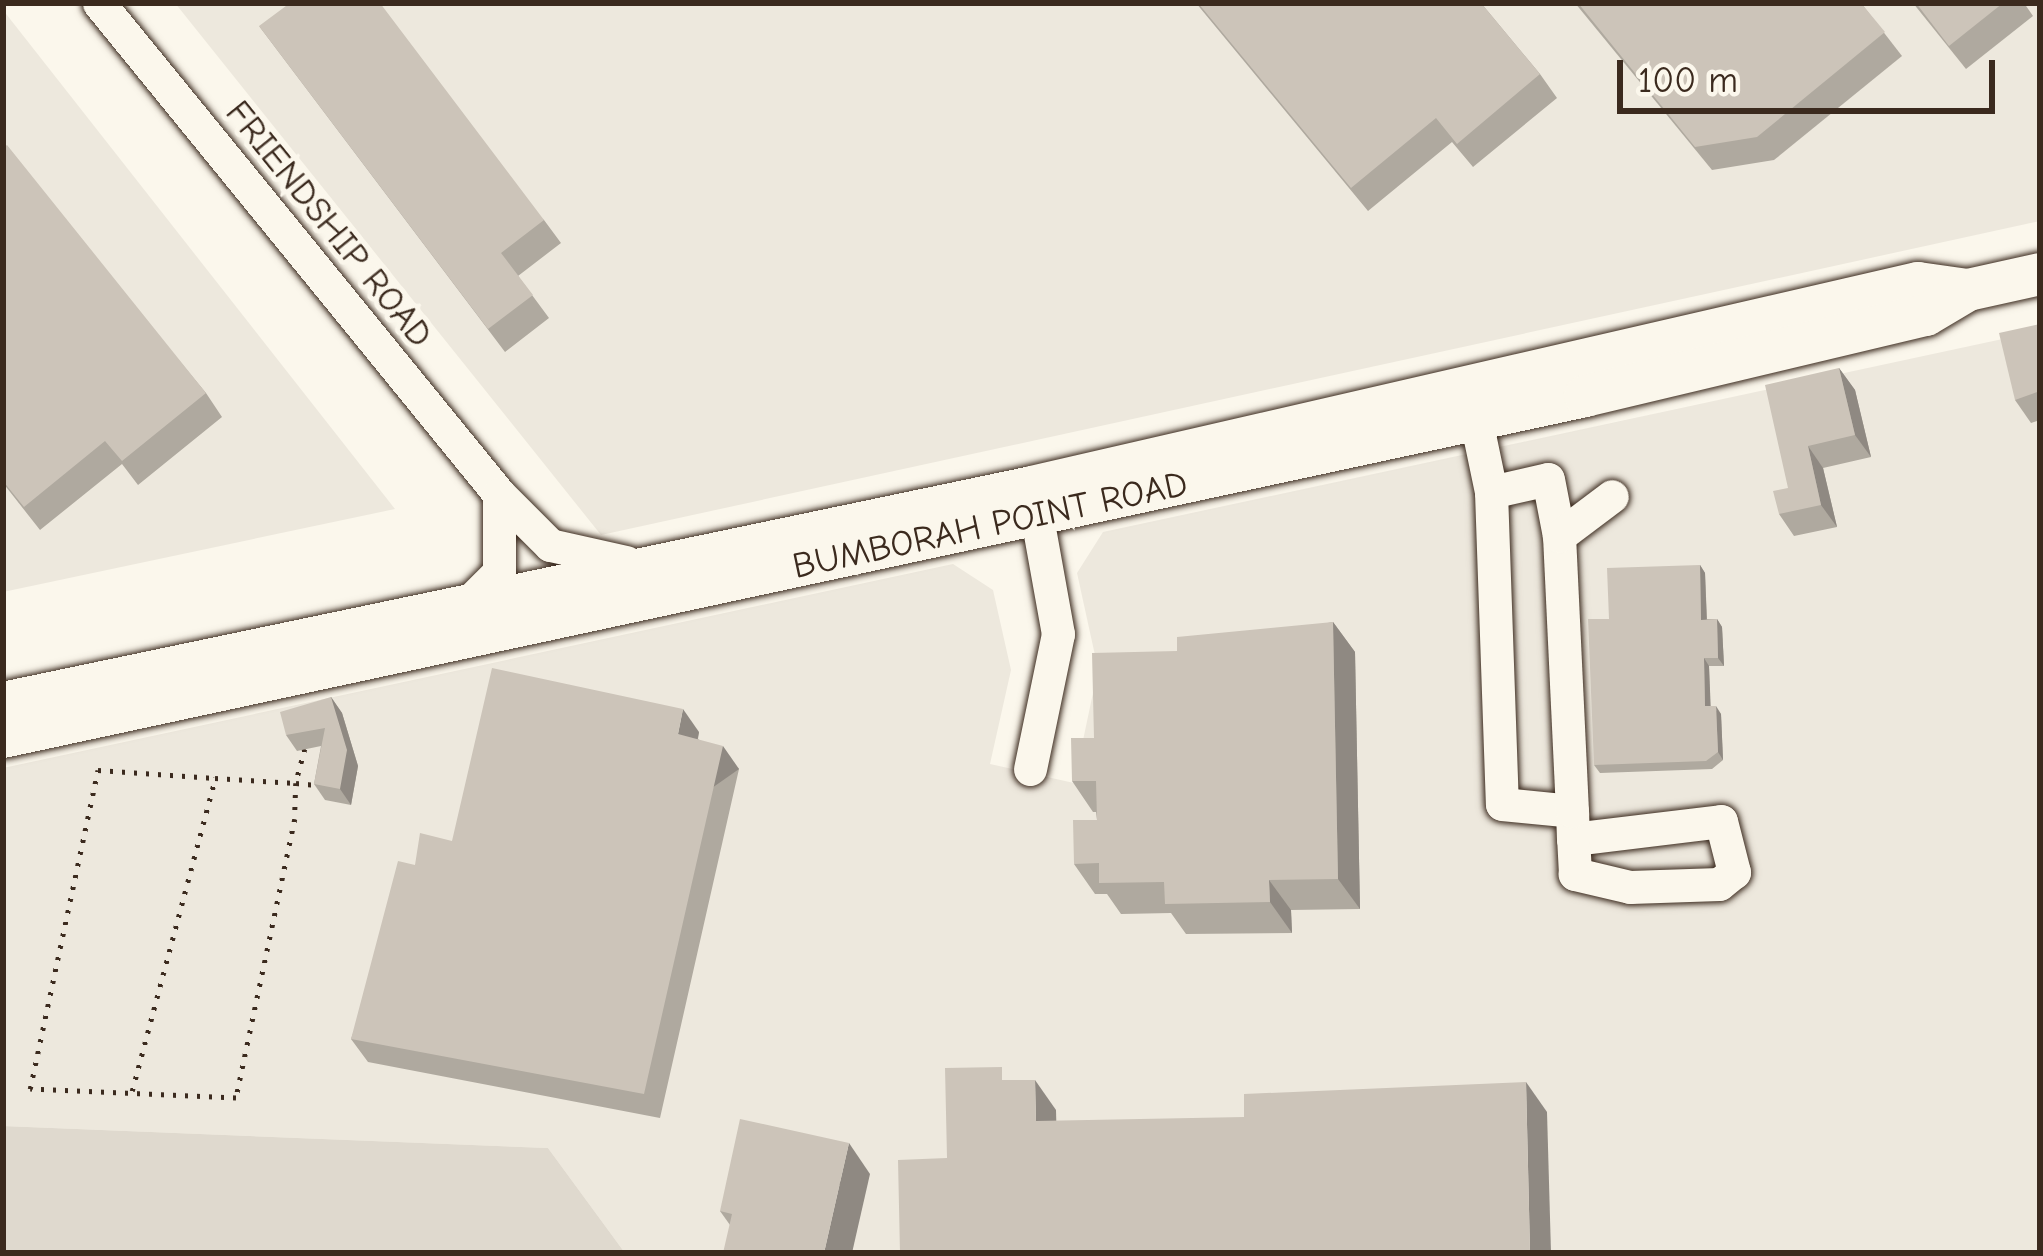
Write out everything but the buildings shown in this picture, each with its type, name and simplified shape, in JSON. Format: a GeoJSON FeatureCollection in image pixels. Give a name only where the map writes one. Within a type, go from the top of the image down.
{"type":"FeatureCollection","features":[{"type":"Feature","properties":{"kind":"main road","name":"BUMBORAH POINT ROAD"},"geometry":{"type":"LineString","coordinates":[[3,737],[1581,377],[1926,315],[1968,290],[2040,274]]}},
{"type":"Feature","properties":{"kind":"main road","name":"BUMBORAH POINT ROAD"},"geometry":{"type":"LineString","coordinates":[[3,704],[645,563],[1034,502],[1476,420],[1581,377]]}},
{"type":"Feature","properties":{"kind":"street","name":"FRIENDSHIP ROAD"},"geometry":{"type":"LineString","coordinates":[[99,3],[499,494],[550,545],[645,563]]}},
{"type":"Feature","properties":{"kind":"street"},"geometry":{"type":"LineString","coordinates":[[1476,420],[1490,492],[1502,804],[1573,825],[1559,536],[1548,479],[1490,492]]}},
{"type":"Feature","properties":{"kind":"street"},"geometry":{"type":"LineString","coordinates":[[418,644],[473,601],[504,555],[499,494]]}},
{"type":"Feature","properties":{"kind":"street"},"geometry":{"type":"LineString","coordinates":[[1559,536],[1612,496]]}},
{"type":"Feature","properties":{"kind":"street"},"geometry":{"type":"LineString","coordinates":[[1030,769],[1058,634],[1034,502]]}},
{"type":"Feature","properties":{"kind":"path"},"geometry":{"type":"LineString","coordinates":[[305,749],[296,783],[236,1098],[30,1089],[98,770],[214,778],[296,783],[328,785]]}},
{"type":"Feature","properties":{"kind":"path"},"geometry":{"type":"LineString","coordinates":[[131,1093],[214,778]]}},
{"type":"Feature","properties":{"kind":"shaded area"},"geometry":{"type":"Polygon","coordinates":[[[175,3],[2040,3],[2040,221],[601,535],[175,3]]]}},
{"type":"Feature","properties":{"kind":"shaded area"},"geometry":{"type":"Polygon","coordinates":[[[3,10],[395,509],[3,592],[3,10]]]}},
{"type":"Feature","properties":{"kind":"shaded area"},"geometry":{"type":"Polygon","coordinates":[[[2040,331],[2040,1253],[625,1253],[548,1148],[3,1126],[3,768],[953,564],[993,590],[1011,670],[990,764],[1074,783],[1098,669],[1077,573],[1103,532],[2040,331]]]}},
{"type":"Feature","properties":{"kind":"shaded area"},"geometry":{"type":"Polygon","coordinates":[[[3,1126],[548,1148],[625,1253],[3,1253],[3,1126]]]}}]}
